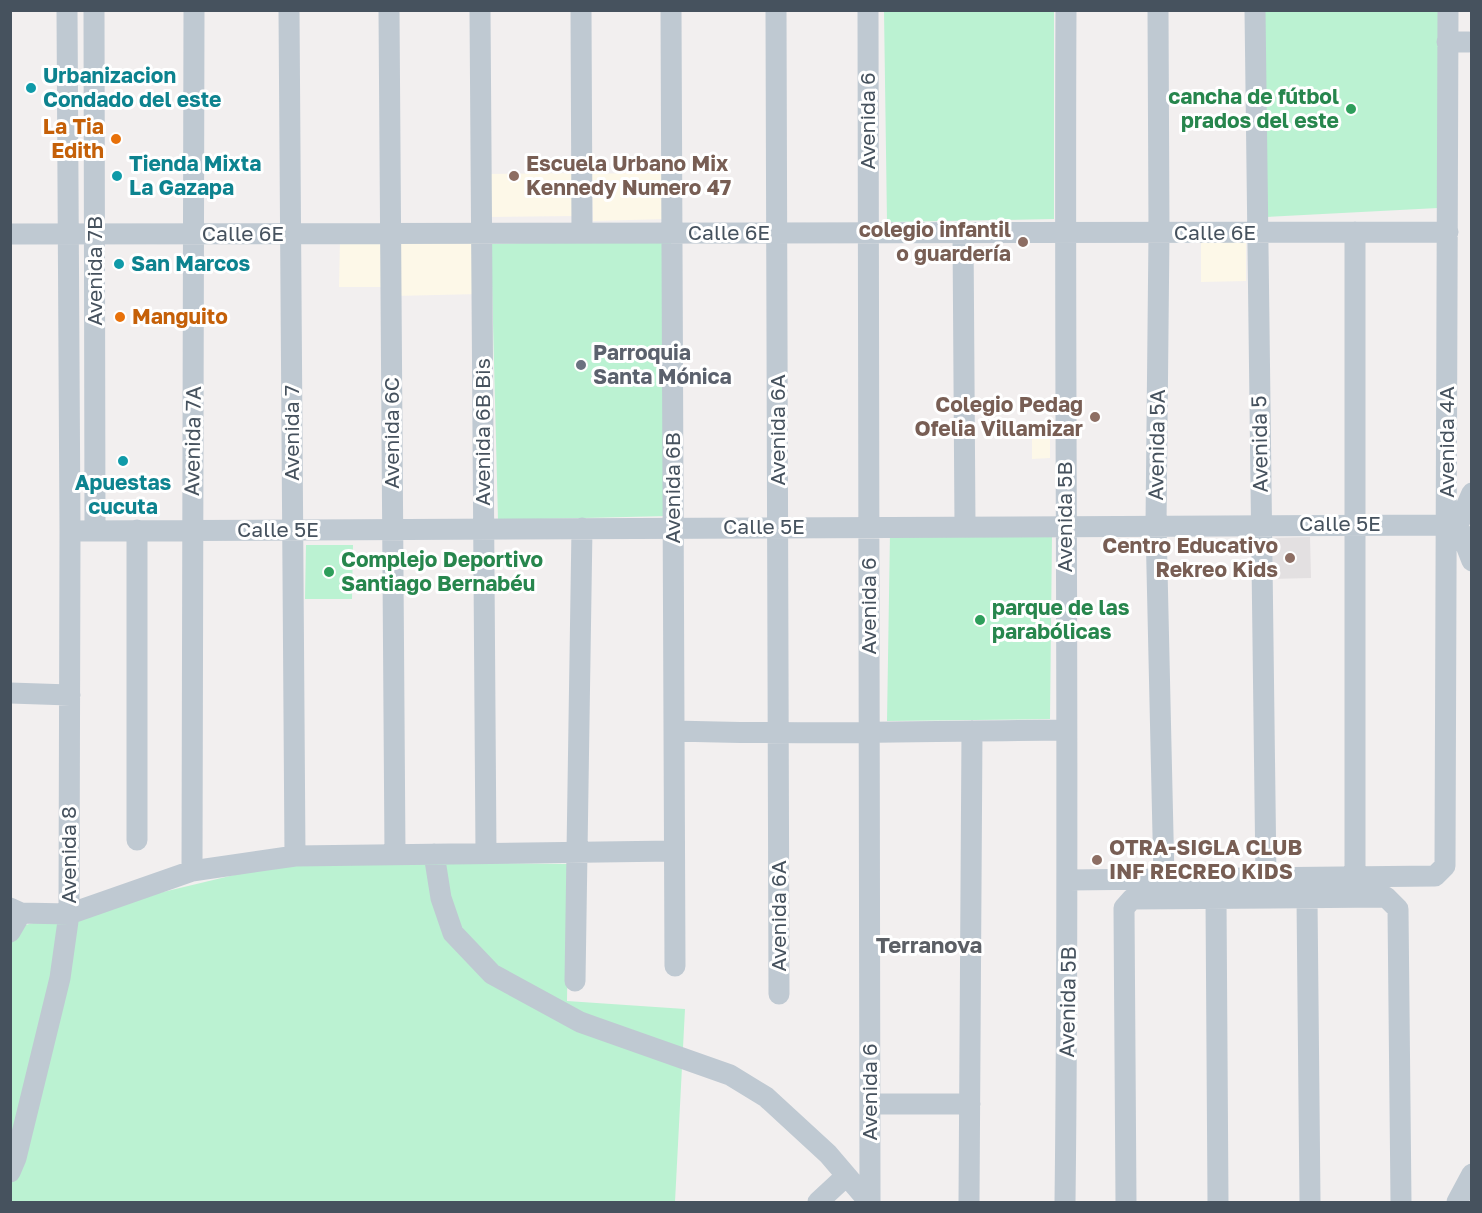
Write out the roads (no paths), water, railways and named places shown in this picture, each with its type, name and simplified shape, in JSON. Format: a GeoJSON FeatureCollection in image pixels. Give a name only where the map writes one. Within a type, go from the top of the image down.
{"type":"FeatureCollection","features":[{"type":"Feature","properties":{"kind":"street","name":"Avenida 7B"},"geometry":{"type":"LineString","coordinates":[[67,10],[70,531]]}},
{"type":"Feature","properties":{"kind":"street","name":"Avenida 7B"},"geometry":{"type":"LineString","coordinates":[[94,10],[95,531]]}},
{"type":"Feature","properties":{"kind":"street","name":"Avenida 7A"},"geometry":{"type":"LineString","coordinates":[[192,871],[192,530],[196,234],[194,10]]}},
{"type":"Feature","properties":{"kind":"street","name":"Avenida 7"},"geometry":{"type":"LineString","coordinates":[[289,10],[295,856]]}},
{"type":"Feature","properties":{"kind":"street","name":"Avenida 6C"},"geometry":{"type":"LineString","coordinates":[[389,10],[395,855]]}},
{"type":"Feature","properties":{"kind":"street","name":"Avenida 6B Bis"},"geometry":{"type":"LineString","coordinates":[[480,10],[486,854]]}},
{"type":"Feature","properties":{"kind":"street"},"geometry":{"type":"LineString","coordinates":[[581,10],[582,233]]}},
{"type":"Feature","properties":{"kind":"street","name":"Avenida 6B"},"geometry":{"type":"LineString","coordinates":[[671,10],[675,966]]}},
{"type":"Feature","properties":{"kind":"street","name":"Avenida 6A"},"geometry":{"type":"LineString","coordinates":[[776,10],[779,993]]}},
{"type":"Feature","properties":{"kind":"street","name":"Avenida 6"},"geometry":{"type":"LineString","coordinates":[[868,10],[870,1203]]}},
{"type":"Feature","properties":{"kind":"street","name":"Avenida 5B"},"geometry":{"type":"LineString","coordinates":[[1065,10],[1065,526],[1069,880],[1065,1203]]}},
{"type":"Feature","properties":{"kind":"street","name":"Avenida 5A"},"geometry":{"type":"LineString","coordinates":[[1158,10],[1159,233],[1156,525],[1164,879]]}},
{"type":"Feature","properties":{"kind":"street","name":"Avenida 5"},"geometry":{"type":"LineString","coordinates":[[1255,10],[1266,878]]}},
{"type":"Feature","properties":{"kind":"street","name":"Avenida 4A"},"geometry":{"type":"LineString","coordinates":[[1355,877],[1435,876],[1441,873],[1445,866],[1452,524],[1448,10]]}},
{"type":"Feature","properties":{"kind":"street"},"geometry":{"type":"LineString","coordinates":[[1447,42],[1471,42]]}},
{"type":"Feature","properties":{"kind":"street"},"geometry":{"type":"LineString","coordinates":[[1069,880],[1355,877],[1355,232]]}},
{"type":"Feature","properties":{"kind":"street","name":"Calle 6E"},"geometry":{"type":"LineString","coordinates":[[10,234],[1448,232]]}},
{"type":"Feature","properties":{"kind":"street"},"geometry":{"type":"LineString","coordinates":[[963,233],[965,526]]}},
{"type":"Feature","properties":{"kind":"street"},"geometry":{"type":"LineString","coordinates":[[69,406],[95,405]]}},
{"type":"Feature","properties":{"kind":"street"},"geometry":{"type":"LineString","coordinates":[[1472,493],[1452,524],[1472,561]]}},
{"type":"Feature","properties":{"kind":"street","name":"Calle 5E"},"geometry":{"type":"LineString","coordinates":[[70,531],[1452,524]]}},
{"type":"Feature","properties":{"kind":"street"},"geometry":{"type":"LineString","coordinates":[[575,981],[582,528]]}},
{"type":"Feature","properties":{"kind":"street"},"geometry":{"type":"LineString","coordinates":[[137,530],[137,840]]}},
{"type":"Feature","properties":{"kind":"street","name":"Avenida 8"},"geometry":{"type":"LineString","coordinates":[[10,1172],[16,1158],[60,978],[69,914],[70,531]]}},
{"type":"Feature","properties":{"kind":"street"},"geometry":{"type":"LineString","coordinates":[[10,693],[70,695]]}},
{"type":"Feature","properties":{"kind":"street"},"geometry":{"type":"LineString","coordinates":[[674,731],[779,734],[869,730],[1066,730]]}},
{"type":"Feature","properties":{"kind":"street"},"geometry":{"type":"LineString","coordinates":[[969,1203],[972,731]]}},
{"type":"Feature","properties":{"kind":"street"},"geometry":{"type":"LineString","coordinates":[[10,932],[16,910],[69,914],[192,871],[295,856],[674,851]]}},
{"type":"Feature","properties":{"kind":"street"},"geometry":{"type":"LineString","coordinates":[[434,854],[441,898],[453,933],[492,974],[580,1022],[730,1075],[766,1097],[828,1154],[845,1177],[870,1203]]}},
{"type":"Feature","properties":{"kind":"street"},"geometry":{"type":"LineString","coordinates":[[1126,1203],[1124,908],[1132,899],[1386,897],[1398,909],[1401,1203]]}},
{"type":"Feature","properties":{"kind":"street"},"geometry":{"type":"LineString","coordinates":[[1216,898],[1218,1203]]}},
{"type":"Feature","properties":{"kind":"street"},"geometry":{"type":"LineString","coordinates":[[1307,898],[1310,1203]]}},
{"type":"Feature","properties":{"kind":"street"},"geometry":{"type":"LineString","coordinates":[[870,1104],[970,1104]]}},
{"type":"Feature","properties":{"kind":"street"},"geometry":{"type":"LineString","coordinates":[[1457,1203],[1472,1174]]}},
{"type":"Feature","properties":{"kind":"street"},"geometry":{"type":"LineString","coordinates":[[818,1203],[845,1177]]}},
{"type":"Feature","properties":{"kind":"place","name":"Urbanizacion Condado del este"},"geometry":{"type":"Point","coordinates":[31,88]}},
{"type":"Feature","properties":{"kind":"place","name":"cancha de fútbol prados del este"},"geometry":{"type":"Point","coordinates":[1351,109]}},
{"type":"Feature","properties":{"kind":"place","name":"La Tia Edith"},"geometry":{"type":"Point","coordinates":[116,139]}},
{"type":"Feature","properties":{"kind":"place","name":"Tienda Mixta La Gazapa"},"geometry":{"type":"Point","coordinates":[117,176]}},
{"type":"Feature","properties":{"kind":"place","name":"Escuela Urbano Mix Kennedy Numero 47"},"geometry":{"type":"Point","coordinates":[514,176]}},
{"type":"Feature","properties":{"kind":"place","name":"colegio infantil o guardería"},"geometry":{"type":"Point","coordinates":[1023,242]}},
{"type":"Feature","properties":{"kind":"place","name":"San Marcos"},"geometry":{"type":"Point","coordinates":[119,264]}},
{"type":"Feature","properties":{"kind":"place","name":"Manguito"},"geometry":{"type":"Point","coordinates":[120,317]}},
{"type":"Feature","properties":{"kind":"place","name":"Parroquia Santa Mónica"},"geometry":{"type":"Point","coordinates":[581,365]}},
{"type":"Feature","properties":{"kind":"place","name":"Colegio Pedag Ofelia Villamizar"},"geometry":{"type":"Point","coordinates":[1095,417]}},
{"type":"Feature","properties":{"kind":"place","name":"Apuestas cucuta"},"geometry":{"type":"Point","coordinates":[123,461]}},
{"type":"Feature","properties":{"kind":"place","name":"Centro Educativo Rekreo Kids"},"geometry":{"type":"Point","coordinates":[1290,558]}},
{"type":"Feature","properties":{"kind":"place","name":"Complejo Deportivo Santiago Bernabéu"},"geometry":{"type":"Point","coordinates":[329,572]}},
{"type":"Feature","properties":{"kind":"place","name":"parque de las parabólicas"},"geometry":{"type":"Point","coordinates":[980,620]}},
{"type":"Feature","properties":{"kind":"place","name":"OTRA-SIGLA CLUB INF RECREO KIDS"},"geometry":{"type":"Point","coordinates":[1097,860]}},
{"type":"Feature","properties":{"kind":"district","name":"Terranova"},"geometry":{"type":"Point","coordinates":[929,945]}}]}
